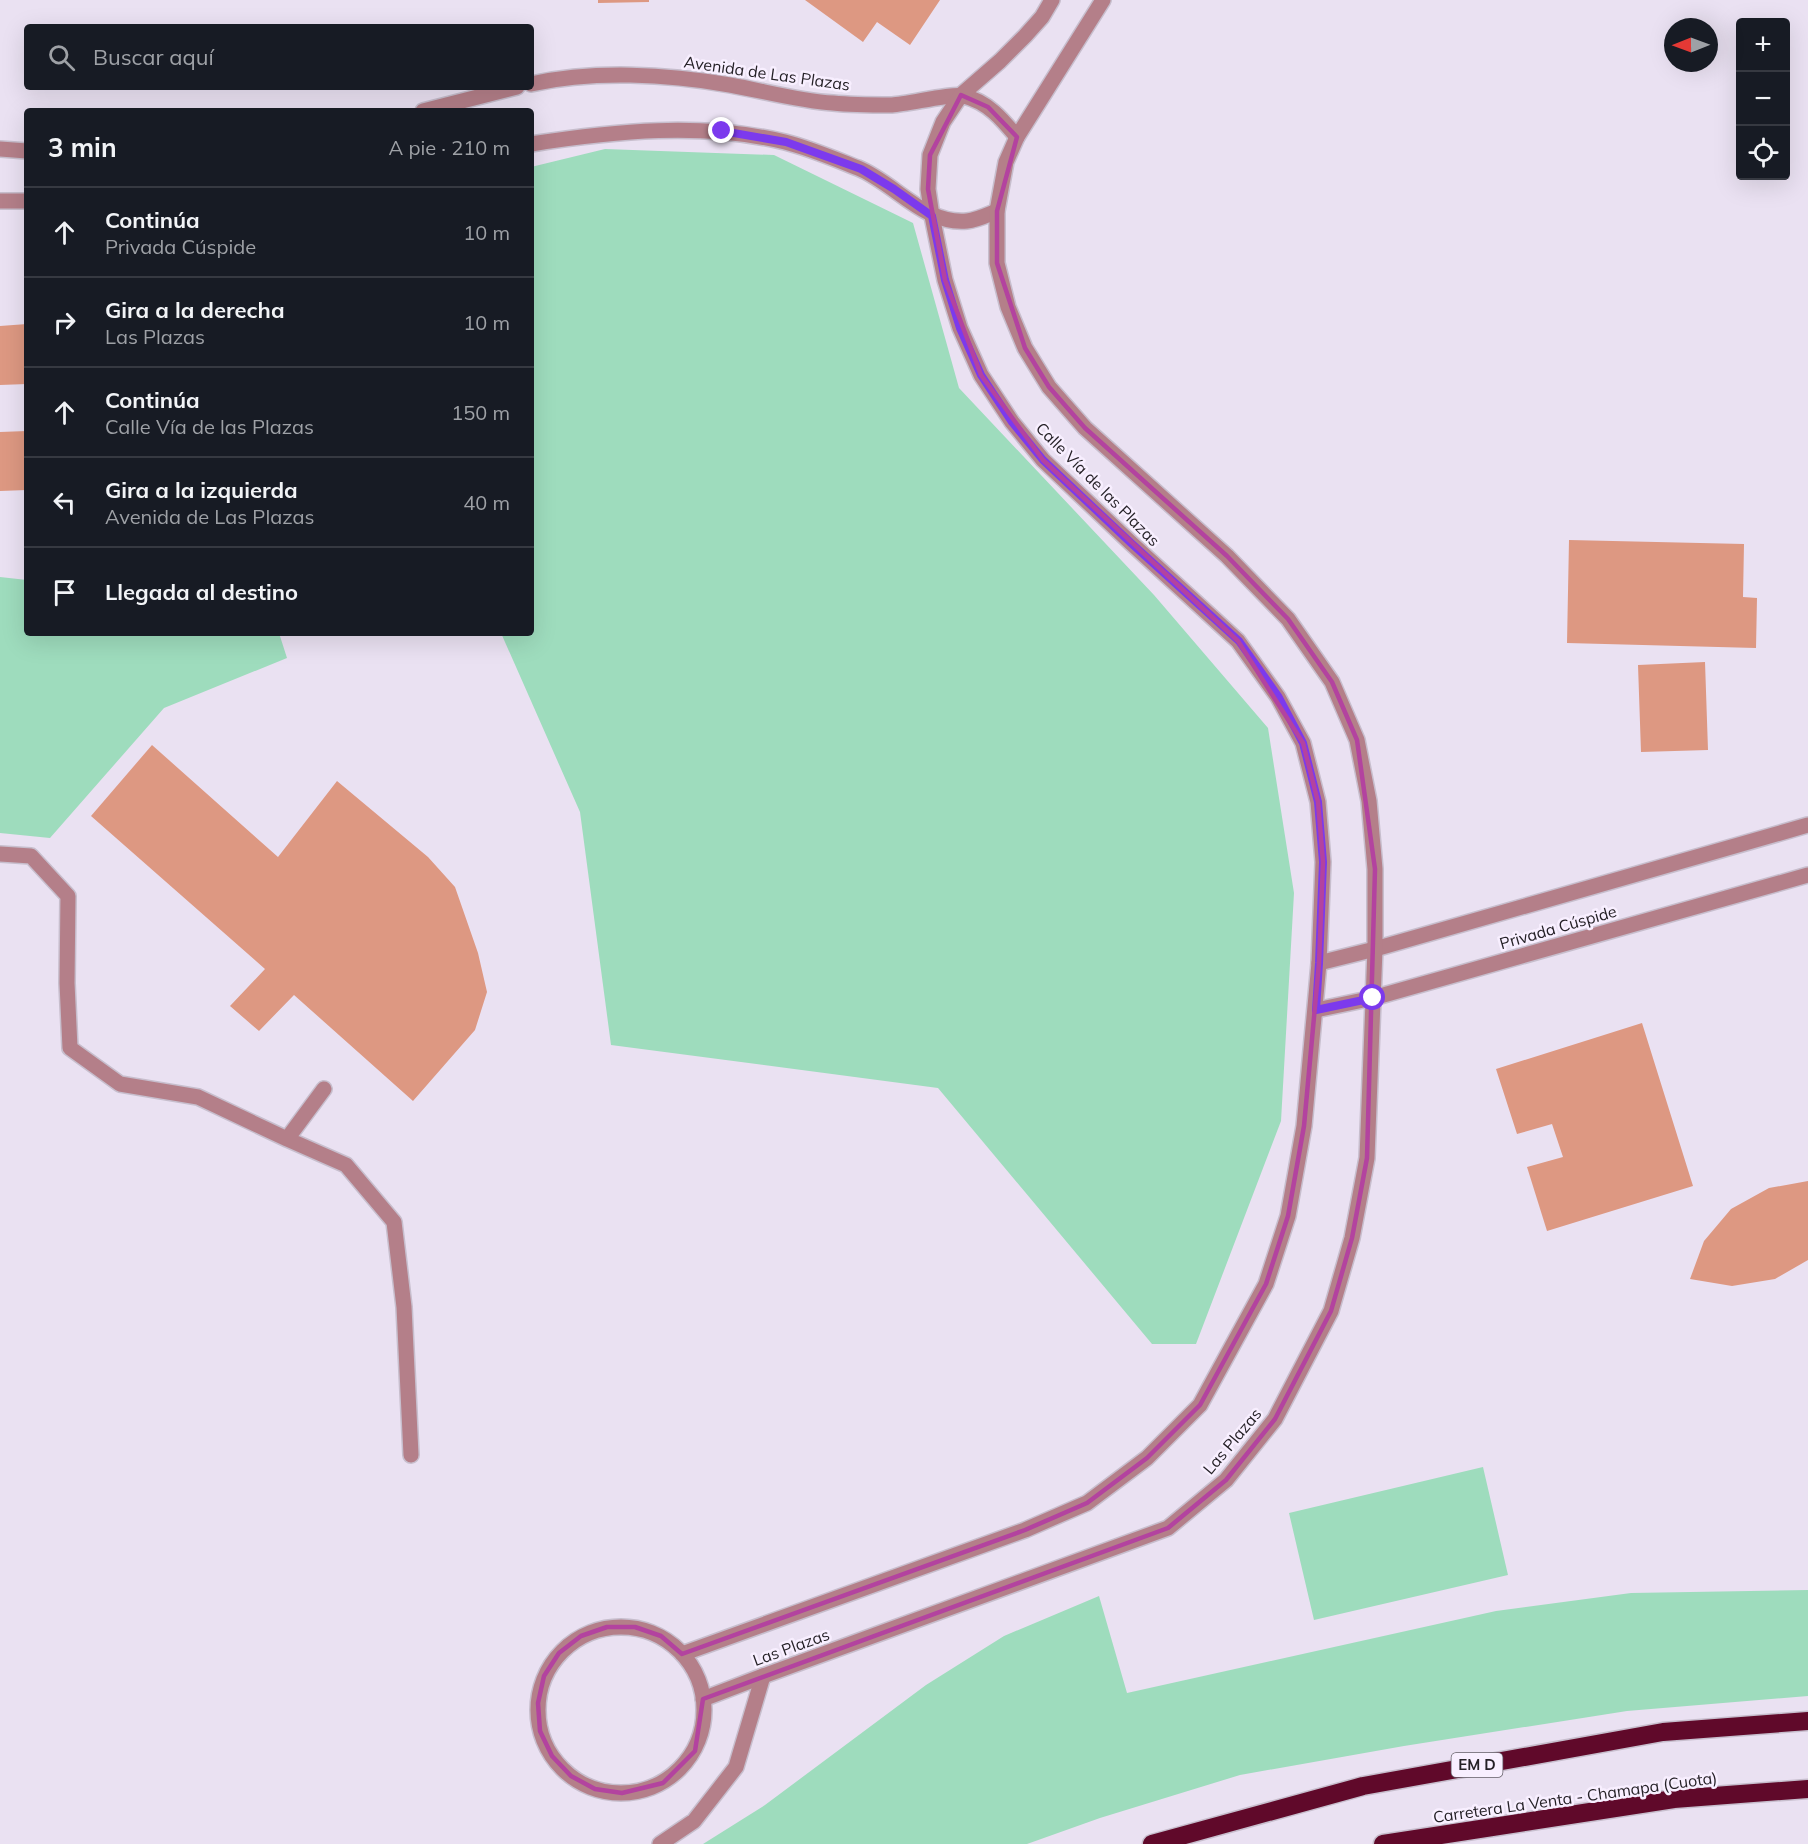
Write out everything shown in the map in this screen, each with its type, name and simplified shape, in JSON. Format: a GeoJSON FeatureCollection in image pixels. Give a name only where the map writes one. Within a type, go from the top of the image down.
{"type":"FeatureCollection","features":[{"type":"Feature","properties":{"kind":"highway","name":"EM D"},"geometry":{"type":"LineString","coordinates":[[1152,1844],[1363,1786],[1663,1732],[1808,1721]]}},
{"type":"Feature","properties":{"kind":"highway","name":"Carretera La Venta - Chamapa (Cuota)"},"geometry":{"type":"LineString","coordinates":[[1383,1844],[1674,1799],[1808,1789]]}},
{"type":"Feature","properties":{"kind":"street","name":"Calle Vía de las Plazas"},"geometry":{"type":"LineString","coordinates":[[1052,0],[1042,17],[1025,36],[961,95],[943,122],[930,154],[928,189],[945,280],[960,328],[981,375],[1012,422],[1043,460],[1239,641],[1278,696],[1303,743],[1318,802],[1323,862],[1319,963]]}},
{"type":"Feature","properties":{"kind":"street","name":"Calle Vía de las Plazas"},"geometry":{"type":"LineString","coordinates":[[1103,0],[1017,137],[1006,162],[997,211],[997,263],[1008,307],[1025,348],[1049,387],[1085,428],[1243,572],[1288,620],[1332,682],[1357,740],[1369,801],[1375,869],[1375,949]]}},
{"type":"Feature","properties":{"kind":"street","name":"Avenida de Las Plazas"},"geometry":{"type":"LineString","coordinates":[[534,84],[595,76],[681,78],[832,103],[892,105],[961,95]]}},
{"type":"Feature","properties":{"kind":"street"},"geometry":{"type":"LineString","coordinates":[[435,108],[505,90]]}},
{"type":"Feature","properties":{"kind":"street"},"geometry":{"type":"LineString","coordinates":[[961,95],[988,106],[1017,137]]}},
{"type":"Feature","properties":{"kind":"street"},"geometry":{"type":"LineString","coordinates":[[534,144],[609,133],[722,131],[786,142],[861,169],[932,216],[967,221],[997,211]]}},
{"type":"Feature","properties":{"kind":"street"},"geometry":{"type":"LineString","coordinates":[[0,149],[24,151]]}},
{"type":"Feature","properties":{"kind":"street"},"geometry":{"type":"LineString","coordinates":[[0,201],[24,201]]}},
{"type":"Feature","properties":{"kind":"street","name":"Privada Cúspide"},"geometry":{"type":"LineString","coordinates":[[1319,963],[1808,825]]}},
{"type":"Feature","properties":{"kind":"street"},"geometry":{"type":"LineString","coordinates":[[0,854],[31,856],[68,896],[67,983],[70,1048],[120,1083],[198,1097],[346,1165],[394,1222],[404,1307],[411,1455]]}},
{"type":"Feature","properties":{"kind":"street","name":"Privada Cúspide"},"geometry":{"type":"LineString","coordinates":[[1316,1010],[1373,998],[1808,875]]}},
{"type":"Feature","properties":{"kind":"street","name":"Las Plazas"},"geometry":{"type":"LineString","coordinates":[[703,1700],[762,1676],[1168,1528],[1226,1480],[1275,1419],[1331,1311],[1352,1238],[1367,1158],[1375,949]]}},
{"type":"Feature","properties":{"kind":"street","name":"Las Plazas"},"geometry":{"type":"LineString","coordinates":[[682,1654],[1025,1530],[1087,1503],[1147,1458],[1200,1405],[1237,1341],[1266,1284],[1288,1216],[1304,1126],[1319,963]]}},
{"type":"Feature","properties":{"kind":"street"},"geometry":{"type":"LineString","coordinates":[[287,1139],[324,1089]]}},
{"type":"Feature","properties":{"kind":"street"},"geometry":{"type":"LineString","coordinates":[[607,1627],[635,1628],[661,1636],[682,1654],[696,1675],[703,1700],[702,1728],[695,1752],[663,1783],[622,1793],[595,1789],[571,1776],[552,1756],[540,1731],[538,1703],[544,1676],[560,1653],[581,1636],[607,1627]]}},
{"type":"Feature","properties":{"kind":"street"},"geometry":{"type":"LineString","coordinates":[[660,1844],[694,1821],[736,1767],[762,1676]]}},
{"type":"Feature","properties":{"kind":"highlighted area"},"geometry":{"type":"Polygon","coordinates":[[[961,95],[988,107],[1017,137],[997,211],[997,263],[1025,348],[1049,387],[1085,428],[1227,556],[1288,619],[1332,682],[1357,740],[1375,869],[1367,1158],[1352,1238],[1331,1311],[1275,1419],[1226,1480],[1168,1528],[703,1699],[695,1751],[663,1783],[622,1793],[595,1789],[571,1776],[552,1756],[540,1731],[538,1703],[544,1676],[559,1653],[581,1636],[607,1627],[635,1627],[661,1636],[682,1654],[1025,1530],[1087,1503],[1147,1458],[1200,1405],[1266,1284],[1288,1216],[1304,1126],[1319,963],[1323,862],[1318,802],[1303,743],[1238,641],[1043,460],[981,375],[945,280],[928,189],[930,155],[961,95]]]}},
{"type":"Feature","properties":{"kind":"green space"},"geometry":{"type":"Polygon","coordinates":[[[605,149],[774,155],[913,223],[959,388],[1154,595],[1268,728],[1294,893],[1281,1121],[1196,1344],[1152,1344],[938,1088],[611,1045],[580,812],[502,636],[534,636],[534,166],[605,149]]]}},
{"type":"Feature","properties":{"kind":"green space"},"geometry":{"type":"Polygon","coordinates":[[[0,577],[24,580],[24,636],[280,636],[287,658],[164,708],[50,838],[0,833],[0,577]]]}},
{"type":"Feature","properties":{"kind":"green space"},"geometry":{"type":"Polygon","coordinates":[[[1483,1467],[1508,1575],[1314,1620],[1289,1513],[1483,1467]]]}},
{"type":"Feature","properties":{"kind":"green space"},"geometry":{"type":"Polygon","coordinates":[[[1808,1590],[1808,1696],[1627,1711],[1404,1746],[1240,1775],[1100,1818],[1027,1844],[703,1844],[765,1805],[926,1685],[1004,1636],[1099,1596],[1127,1693],[1496,1611],[1631,1593],[1808,1590]]]}},
{"type":"Feature","properties":{"kind":"building"},"geometry":{"type":"Polygon","coordinates":[[[598,0],[649,0],[649,2],[598,3],[598,0]]]}},
{"type":"Feature","properties":{"kind":"building"},"geometry":{"type":"Polygon","coordinates":[[[805,0],[940,0],[910,45],[877,22],[863,42],[805,0]]]}},
{"type":"Feature","properties":{"kind":"building"},"geometry":{"type":"Polygon","coordinates":[[[24,324],[24,384],[0,385],[0,326],[24,324]]]}},
{"type":"Feature","properties":{"kind":"building"},"geometry":{"type":"Polygon","coordinates":[[[24,431],[24,490],[0,491],[0,432],[24,431]]]}},
{"type":"Feature","properties":{"kind":"building"},"geometry":{"type":"Polygon","coordinates":[[[1569,540],[1744,544],[1743,597],[1757,598],[1756,648],[1567,643],[1569,540]]]}},
{"type":"Feature","properties":{"kind":"building"},"geometry":{"type":"Polygon","coordinates":[[[1705,662],[1708,750],[1641,752],[1638,665],[1705,662]]]}},
{"type":"Feature","properties":{"kind":"building"},"geometry":{"type":"Polygon","coordinates":[[[152,745],[278,857],[337,781],[428,857],[455,887],[478,953],[487,992],[475,1030],[413,1101],[294,995],[259,1031],[230,1006],[265,969],[91,816],[152,745]]]}},
{"type":"Feature","properties":{"kind":"building"},"geometry":{"type":"Polygon","coordinates":[[[1642,1023],[1693,1186],[1547,1231],[1527,1167],[1563,1157],[1552,1124],[1517,1134],[1496,1069],[1642,1023]]]}},
{"type":"Feature","properties":{"kind":"building"},"geometry":{"type":"Polygon","coordinates":[[[1808,1181],[1808,1260],[1775,1279],[1732,1286],[1690,1279],[1704,1241],[1731,1209],[1769,1188],[1808,1181]]]}},
{"type":"Feature","properties":{"kind":"route"},"geometry":{"type":"LineString","coordinates":[[722,131],[786,142],[861,169],[932,216],[945,280],[960,328],[981,375],[1012,422],[1043,460],[1239,641],[1278,696],[1303,743],[1318,802],[1323,862],[1316,1010],[1373,998]]}}]}
